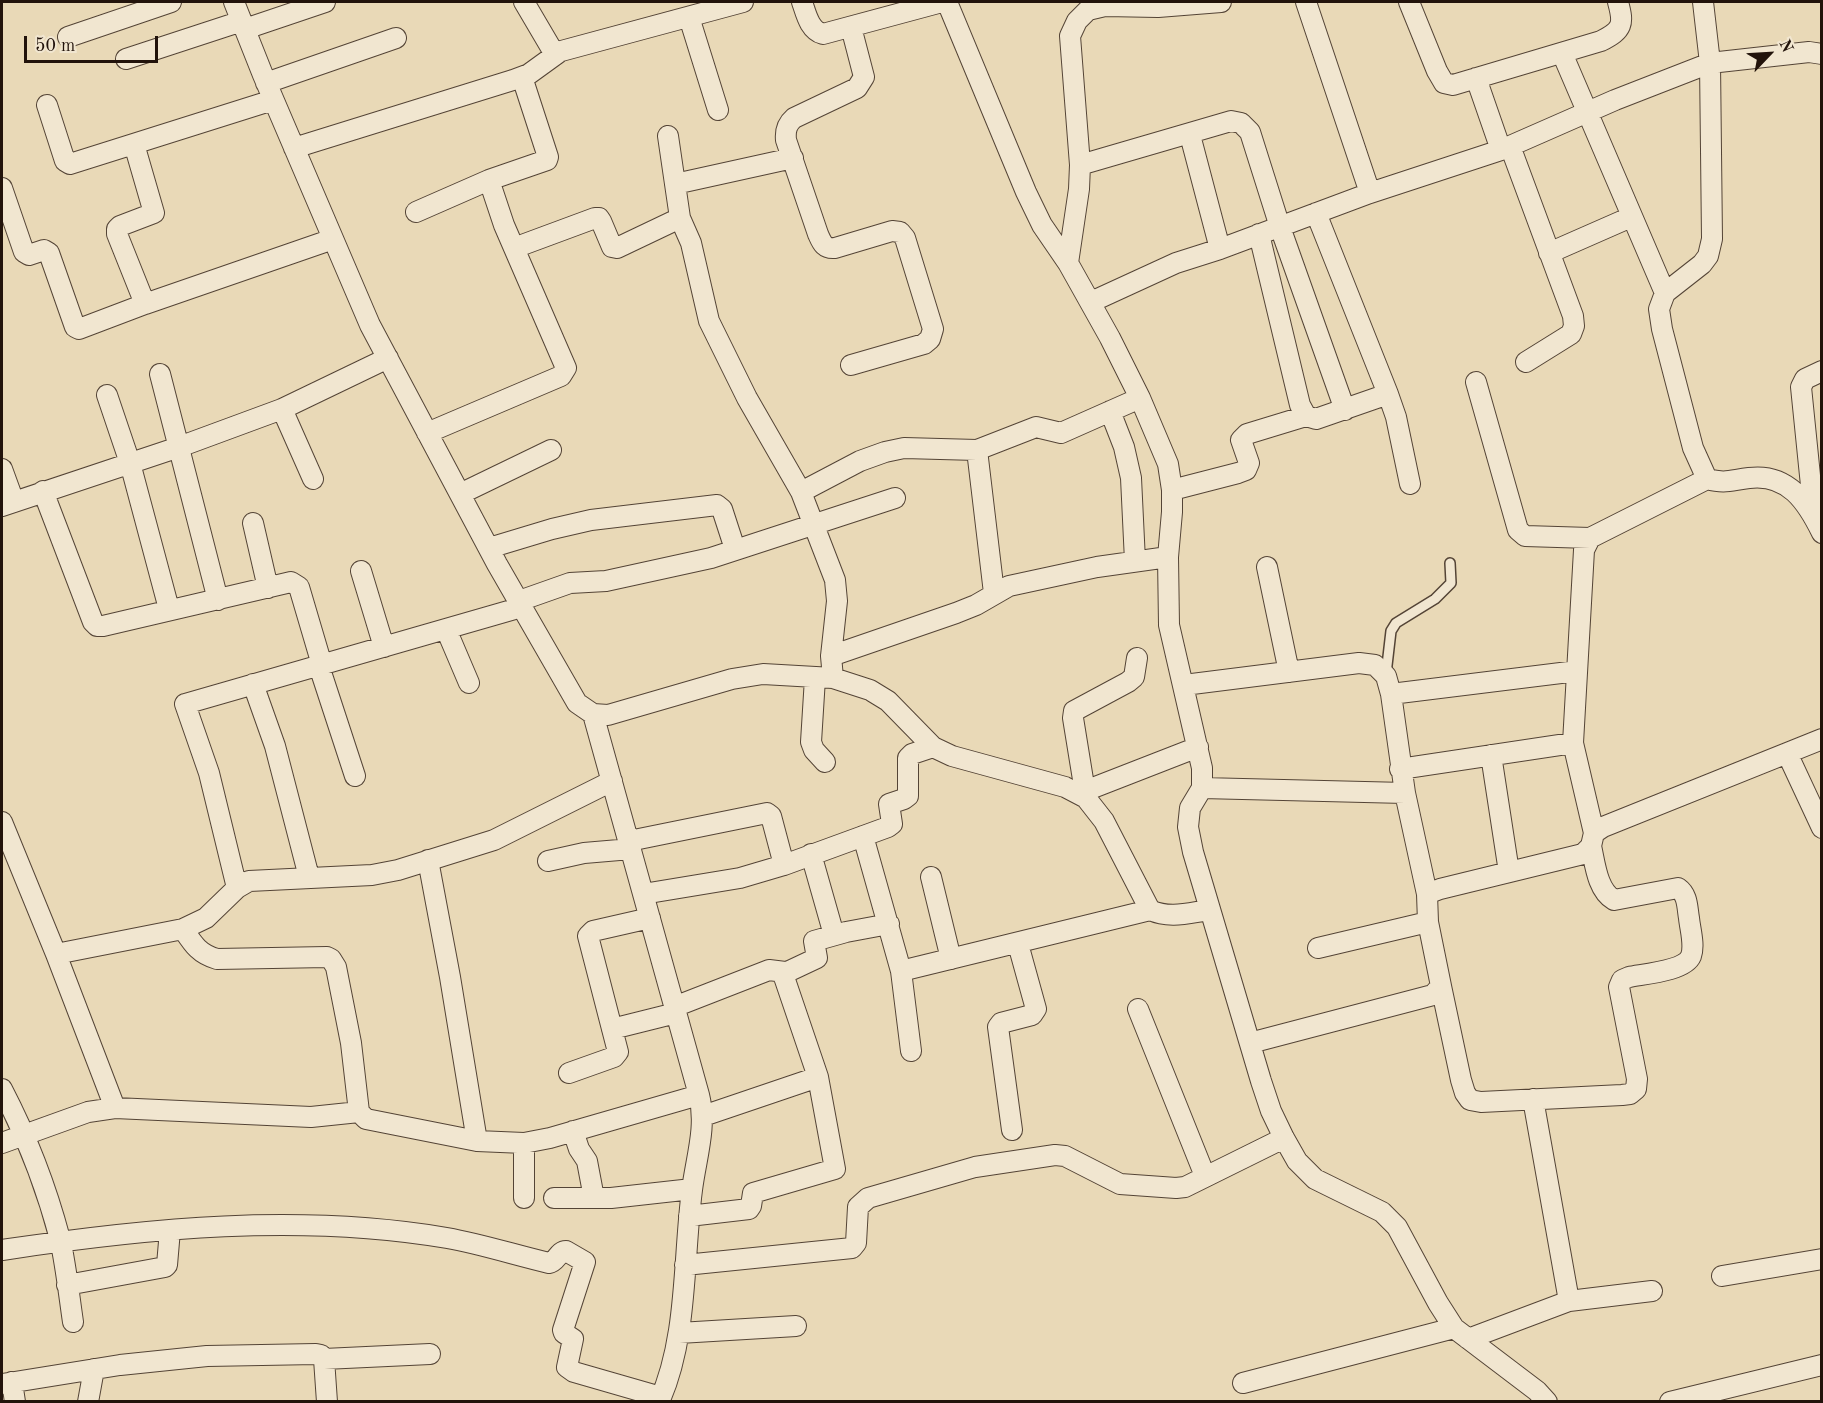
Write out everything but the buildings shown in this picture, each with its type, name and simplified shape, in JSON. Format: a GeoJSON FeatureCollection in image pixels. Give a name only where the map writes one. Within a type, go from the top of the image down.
{"type":"FeatureCollection","features":[{"type":"Feature","properties":{"kind":"street"},"geometry":{"type":"LineString","coordinates":[[68,37],[171,2]]}},
{"type":"Feature","properties":{"kind":"street"},"geometry":{"type":"LineString","coordinates":[[234,2],[370,326],[489,548],[577,703],[593,714],[608,715],[732,679],[763,674],[824,678],[870,690],[888,701],[933,747],[952,756],[1086,794],[1198,747]]}},
{"type":"Feature","properties":{"kind":"street"},"geometry":{"type":"LineString","coordinates":[[126,59],[325,2]]}},
{"type":"Feature","properties":{"kind":"street"},"geometry":{"type":"LineString","coordinates":[[525,2],[552,51],[558,53]]}},
{"type":"Feature","properties":{"kind":"street"},"geometry":{"type":"LineString","coordinates":[[294,148],[522,77],[558,53],[743,2]]}},
{"type":"Feature","properties":{"kind":"street"},"geometry":{"type":"LineString","coordinates":[[802,2],[811,25],[816,32],[823,34],[942,2]]}},
{"type":"Feature","properties":{"kind":"street"},"geometry":{"type":"LineString","coordinates":[[947,2],[1026,192],[1042,225],[1068,263],[1090,302],[1140,398],[1168,464],[1172,490],[1168,557],[1169,625],[1202,768],[1202,788],[1190,808],[1188,827],[1209,910],[1271,1111],[1297,1161],[1315,1179],[1382,1212],[1397,1227],[1412,1251],[1437,1303],[1461,1334],[1547,1401]]}},
{"type":"Feature","properties":{"kind":"street"},"geometry":{"type":"LineString","coordinates":[[1068,263],[1079,189],[1080,165],[1070,36],[1077,21],[1088,10],[1105,6],[1157,4],[1192,6],[1221,2]]}},
{"type":"Feature","properties":{"kind":"street"},"geometry":{"type":"LineString","coordinates":[[1306,2],[1370,194]]}},
{"type":"Feature","properties":{"kind":"street"},"geometry":{"type":"LineString","coordinates":[[1409,2],[1437,71],[1444,84],[1453,85],[1601,41],[1613,35],[1621,28],[1622,16],[1618,2]]}},
{"type":"Feature","properties":{"kind":"street"},"geometry":{"type":"LineString","coordinates":[[1703,2],[1710,63],[1712,239],[1708,256],[1702,264],[1665,293],[1659,309],[1662,329],[1693,448],[1707,479]]}},
{"type":"Feature","properties":{"kind":"street"},"geometry":{"type":"LineString","coordinates":[[689,17],[718,110]]}},
{"type":"Feature","properties":{"kind":"street"},"geometry":{"type":"LineString","coordinates":[[851,27],[864,77],[862,84],[794,118],[789,123],[786,140],[824,246],[829,249],[835,248],[892,231],[900,232],[906,238],[933,329],[930,339],[924,344],[851,365]]}},
{"type":"Feature","properties":{"kind":"street"},"geometry":{"type":"LineString","coordinates":[[47,105],[67,164],[134,144],[270,92],[396,38]]}},
{"type":"Feature","properties":{"kind":"street"},"geometry":{"type":"LineString","coordinates":[[1090,302],[1155,271],[1506,148],[1710,63],[1809,52],[1821,54]]}},
{"type":"Feature","properties":{"kind":"street"},"geometry":{"type":"LineString","coordinates":[[1562,53],[1665,293]]}},
{"type":"Feature","properties":{"kind":"street"},"geometry":{"type":"LineString","coordinates":[[416,212],[489,180],[542,163],[548,157],[522,77]]}},
{"type":"Feature","properties":{"kind":"street"},"geometry":{"type":"LineString","coordinates":[[1476,78],[1573,316],[1574,326],[1571,334],[1526,362]]}},
{"type":"Feature","properties":{"kind":"street"},"geometry":{"type":"LineString","coordinates":[[1080,165],[1190,135],[1231,121],[1241,123],[1250,132],[1280,227],[1345,410]]}},
{"type":"Feature","properties":{"kind":"street"},"geometry":{"type":"LineString","coordinates":[[668,135],[680,218],[691,243],[714,335],[801,492],[835,580],[837,601],[831,656],[824,678],[811,742],[814,750],[825,762]]}},
{"type":"Feature","properties":{"kind":"street"},"geometry":{"type":"LineString","coordinates":[[1190,135],[1220,249]]}},
{"type":"Feature","properties":{"kind":"street"},"geometry":{"type":"LineString","coordinates":[[134,144],[154,213],[120,226],[117,234],[145,304]]}},
{"type":"Feature","properties":{"kind":"street"},"geometry":{"type":"LineString","coordinates":[[675,184],[793,158]]}},
{"type":"Feature","properties":{"kind":"street"},"geometry":{"type":"LineString","coordinates":[[427,433],[561,376],[566,368],[514,248],[489,180]]}},
{"type":"Feature","properties":{"kind":"street"},"geometry":{"type":"LineString","coordinates":[[2,188],[24,252],[29,255],[44,250],[49,253],[77,329],[333,239]]}},
{"type":"Feature","properties":{"kind":"street"},"geometry":{"type":"LineString","coordinates":[[1316,213],[1396,417],[1410,484]]}},
{"type":"Feature","properties":{"kind":"street"},"geometry":{"type":"LineString","coordinates":[[1549,253],[1631,217]]}},
{"type":"Feature","properties":{"kind":"street"},"geometry":{"type":"LineString","coordinates":[[514,248],[595,218],[599,218],[612,247],[617,248],[680,218]]}},
{"type":"Feature","properties":{"kind":"street"},"geometry":{"type":"LineString","coordinates":[[1259,234],[1300,405],[1306,416]]}},
{"type":"Feature","properties":{"kind":"street"},"geometry":{"type":"LineString","coordinates":[[2,469],[8,504],[179,447],[282,409],[388,358]]}},
{"type":"Feature","properties":{"kind":"street"},"geometry":{"type":"LineString","coordinates":[[1818,526],[1801,387],[1804,379],[1821,370]]}},
{"type":"Feature","properties":{"kind":"street"},"geometry":{"type":"LineString","coordinates":[[160,374],[218,600]]}},
{"type":"Feature","properties":{"kind":"street"},"geometry":{"type":"LineString","coordinates":[[1476,382],[1518,530],[1525,536],[1590,538],[1707,479],[1722,483],[1750,477],[1768,477],[1785,484],[1800,498],[1818,526]]}},
{"type":"Feature","properties":{"kind":"street"},"geometry":{"type":"LineString","coordinates":[[107,394],[130,463],[169,609]]}},
{"type":"Feature","properties":{"kind":"street"},"geometry":{"type":"LineString","coordinates":[[1172,490],[1246,470],[1249,463],[1241,440],[1247,434],[1306,416],[1316,418],[1345,410],[1388,394]]}},
{"type":"Feature","properties":{"kind":"street"},"geometry":{"type":"LineString","coordinates":[[801,492],[860,461],[885,452],[904,448],[977,450],[1036,427],[1062,433],[1140,398]]}},
{"type":"Feature","properties":{"kind":"street"},"geometry":{"type":"LineString","coordinates":[[282,409],[313,478]]}},
{"type":"Feature","properties":{"kind":"street"},"geometry":{"type":"LineString","coordinates":[[1110,411],[1124,447],[1131,478],[1135,561]]}},
{"type":"Feature","properties":{"kind":"street"},"geometry":{"type":"LineString","coordinates":[[460,494],[551,450]]}},
{"type":"Feature","properties":{"kind":"street"},"geometry":{"type":"LineString","coordinates":[[977,450],[994,593]]}},
{"type":"Feature","properties":{"kind":"street"},"geometry":{"type":"LineString","coordinates":[[43,491],[93,622],[97,626],[291,582],[299,587],[320,666],[355,776]]}},
{"type":"Feature","properties":{"kind":"street"},"geometry":{"type":"LineString","coordinates":[[237,888],[209,773],[185,704],[446,629],[520,604],[570,583],[606,581],[711,558],[895,498]]}},
{"type":"Feature","properties":{"kind":"street"},"geometry":{"type":"LineString","coordinates":[[489,548],[591,520],[717,505],[722,509],[735,549]]}},
{"type":"Feature","properties":{"kind":"street"},"geometry":{"type":"LineString","coordinates":[[253,523],[268,588]]}},
{"type":"Feature","properties":{"kind":"street"},"geometry":{"type":"LineString","coordinates":[[1184,685],[1359,663],[1375,666],[1389,685],[1400,769],[1427,894],[1428,922],[1465,1093],[1470,1100],[1481,1102],[1630,1094],[1636,1089],[1637,1079],[1619,987],[1622,980],[1685,963],[1690,957],[1692,948],[1686,901],[1683,892],[1678,888],[1614,900],[1606,895],[1601,885],[1573,743],[1584,550],[1590,538]]}},
{"type":"Feature","properties":{"kind":"street"},"geometry":{"type":"LineString","coordinates":[[831,656],[956,613],[976,605],[1009,586],[1135,561],[1168,557]]}},
{"type":"Feature","properties":{"kind":"street"},"geometry":{"type":"LineString","coordinates":[[1267,567],[1289,672]]}},
{"type":"Feature","properties":{"kind":"street"},"geometry":{"type":"LineString","coordinates":[[361,571],[384,647]]}},
{"type":"Feature","properties":{"kind":"street"},"geometry":{"type":"LineString","coordinates":[[446,629],[469,683]]}},
{"type":"Feature","properties":{"kind":"street"},"geometry":{"type":"LineString","coordinates":[[1137,658],[1134,677],[1074,711],[1073,718],[1086,794],[1104,821],[1150,910],[1161,915],[1173,916],[1209,910]]}},
{"type":"Feature","properties":{"kind":"street"},"geometry":{"type":"LineString","coordinates":[[1389,685],[1576,671]]}},
{"type":"Feature","properties":{"kind":"street"},"geometry":{"type":"LineString","coordinates":[[253,684],[275,746],[309,877]]}},
{"type":"Feature","properties":{"kind":"street"},"geometry":{"type":"LineString","coordinates":[[2,1250],[170,1230],[277,1224],[365,1228],[448,1238],[549,1263],[566,1251],[585,1262],[563,1330],[573,1339],[567,1366],[574,1372],[660,1399],[673,1363],[679,1333],[689,1216],[703,1116],[593,714]]}},
{"type":"Feature","properties":{"kind":"street"},"geometry":{"type":"LineString","coordinates":[[1427,894],[1583,854],[1603,827],[1821,739]]}},
{"type":"Feature","properties":{"kind":"street"},"geometry":{"type":"LineString","coordinates":[[1400,769],[1573,743]]}},
{"type":"Feature","properties":{"kind":"street"},"geometry":{"type":"LineString","coordinates":[[643,894],[740,878],[784,865],[890,826],[889,804],[904,799],[908,795],[908,758],[912,754],[933,747]]}},
{"type":"Feature","properties":{"kind":"street"},"geometry":{"type":"LineString","coordinates":[[1787,753],[1821,828]]}},
{"type":"Feature","properties":{"kind":"street"},"geometry":{"type":"LineString","coordinates":[[1491,756],[1509,872]]}},
{"type":"Feature","properties":{"kind":"street"},"geometry":{"type":"LineString","coordinates":[[57,954],[183,929],[206,918],[237,888],[249,881],[372,875],[398,870],[495,840],[612,781]]}},
{"type":"Feature","properties":{"kind":"street"},"geometry":{"type":"LineString","coordinates":[[1202,788],[1405,793]]}},
{"type":"Feature","properties":{"kind":"street"},"geometry":{"type":"LineString","coordinates":[[548,861],[630,845],[767,813],[771,816],[784,865]]}},
{"type":"Feature","properties":{"kind":"street"},"geometry":{"type":"LineString","coordinates":[[2,822],[57,954],[115,1108]]}},
{"type":"Feature","properties":{"kind":"street"},"geometry":{"type":"LineString","coordinates":[[863,836],[901,971],[911,1051]]}},
{"type":"Feature","properties":{"kind":"street"},"geometry":{"type":"LineString","coordinates":[[812,854],[834,935]]}},
{"type":"Feature","properties":{"kind":"street"},"geometry":{"type":"LineString","coordinates":[[428,860],[477,1142]]}},
{"type":"Feature","properties":{"kind":"street"},"geometry":{"type":"LineString","coordinates":[[931,878],[951,959]]}},
{"type":"Feature","properties":{"kind":"street"},"geometry":{"type":"LineString","coordinates":[[901,971],[1150,910]]}},
{"type":"Feature","properties":{"kind":"street"},"geometry":{"type":"LineString","coordinates":[[569,1073],[617,1055],[588,936],[593,931],[650,918]]}},
{"type":"Feature","properties":{"kind":"street"},"geometry":{"type":"LineString","coordinates":[[1318,948],[1428,922]]}},
{"type":"Feature","properties":{"kind":"street"},"geometry":{"type":"LineString","coordinates":[[612,1029],[675,1010],[769,970],[785,972],[815,960],[817,956],[814,941],[889,924]]}},
{"type":"Feature","properties":{"kind":"street"},"geometry":{"type":"LineString","coordinates":[[183,929],[196,949],[217,959],[327,957],[331,959],[336,967],[351,1043],[359,1112],[366,1119],[477,1142],[524,1143],[699,1095]]}},
{"type":"Feature","properties":{"kind":"street"},"geometry":{"type":"LineString","coordinates":[[1012,1130],[998,1027],[1001,1023],[1032,1014],[1036,1009],[1018,944]]}},
{"type":"Feature","properties":{"kind":"street"},"geometry":{"type":"LineString","coordinates":[[689,1216],[749,1209],[753,1193],[796,1182],[835,1168],[819,1077],[783,976],[785,972]]}},
{"type":"Feature","properties":{"kind":"street"},"geometry":{"type":"LineString","coordinates":[[1250,1043],[1418,1000],[1433,995],[1441,986]]}},
{"type":"Feature","properties":{"kind":"street"},"geometry":{"type":"LineString","coordinates":[[1138,1009],[1205,1176]]}},
{"type":"Feature","properties":{"kind":"street"},"geometry":{"type":"LineString","coordinates":[[703,1116],[819,1077]]}},
{"type":"Feature","properties":{"kind":"street"},"geometry":{"type":"LineString","coordinates":[[2,1089],[25,1134],[45,1187],[60,1242],[73,1322]]}},
{"type":"Feature","properties":{"kind":"street"},"geometry":{"type":"LineString","coordinates":[[1533,1099],[1569,1301]]}},
{"type":"Feature","properties":{"kind":"street"},"geometry":{"type":"LineString","coordinates":[[2,1143],[88,1112],[115,1108],[310,1117],[359,1112]]}},
{"type":"Feature","properties":{"kind":"street"},"geometry":{"type":"LineString","coordinates":[[573,1131],[579,1149],[588,1161],[594,1198]]}},
{"type":"Feature","properties":{"kind":"street"},"geometry":{"type":"LineString","coordinates":[[685,1265],[852,1248],[856,1243],[858,1208],[868,1198],[975,1167],[1055,1155],[1065,1156],[1120,1184],[1176,1188],[1185,1187],[1284,1138]]}},
{"type":"Feature","properties":{"kind":"street"},"geometry":{"type":"LineString","coordinates":[[524,1143],[524,1198]]}},
{"type":"Feature","properties":{"kind":"street"},"geometry":{"type":"LineString","coordinates":[[554,1198],[643,1196],[692,1189]]}},
{"type":"Feature","properties":{"kind":"street"},"geometry":{"type":"LineString","coordinates":[[67,1285],[165,1267],[170,1230]]}},
{"type":"Feature","properties":{"kind":"street"},"geometry":{"type":"LineString","coordinates":[[1722,1276],[1821,1259]]}},
{"type":"Feature","properties":{"kind":"street"},"geometry":{"type":"LineString","coordinates":[[1243,1383],[1461,1334],[1569,1301],[1652,1291]]}},
{"type":"Feature","properties":{"kind":"street"},"geometry":{"type":"LineString","coordinates":[[679,1333],[796,1326]]}},
{"type":"Feature","properties":{"kind":"street"},"geometry":{"type":"LineString","coordinates":[[9,1389],[94,1369],[207,1356],[316,1354],[321,1355],[324,1359],[327,1401]]}},
{"type":"Feature","properties":{"kind":"street"},"geometry":{"type":"LineString","coordinates":[[324,1359],[430,1354]]}},
{"type":"Feature","properties":{"kind":"street"},"geometry":{"type":"LineString","coordinates":[[1670,1401],[1821,1365]]}},
{"type":"Feature","properties":{"kind":"street"},"geometry":{"type":"LineString","coordinates":[[88,1401],[94,1369]]}},
{"type":"Feature","properties":{"kind":"lane"},"geometry":{"type":"LineString","coordinates":[[1389,685],[1391,631],[1396,623],[1445,591],[1451,584],[1450,563]]}}]}
